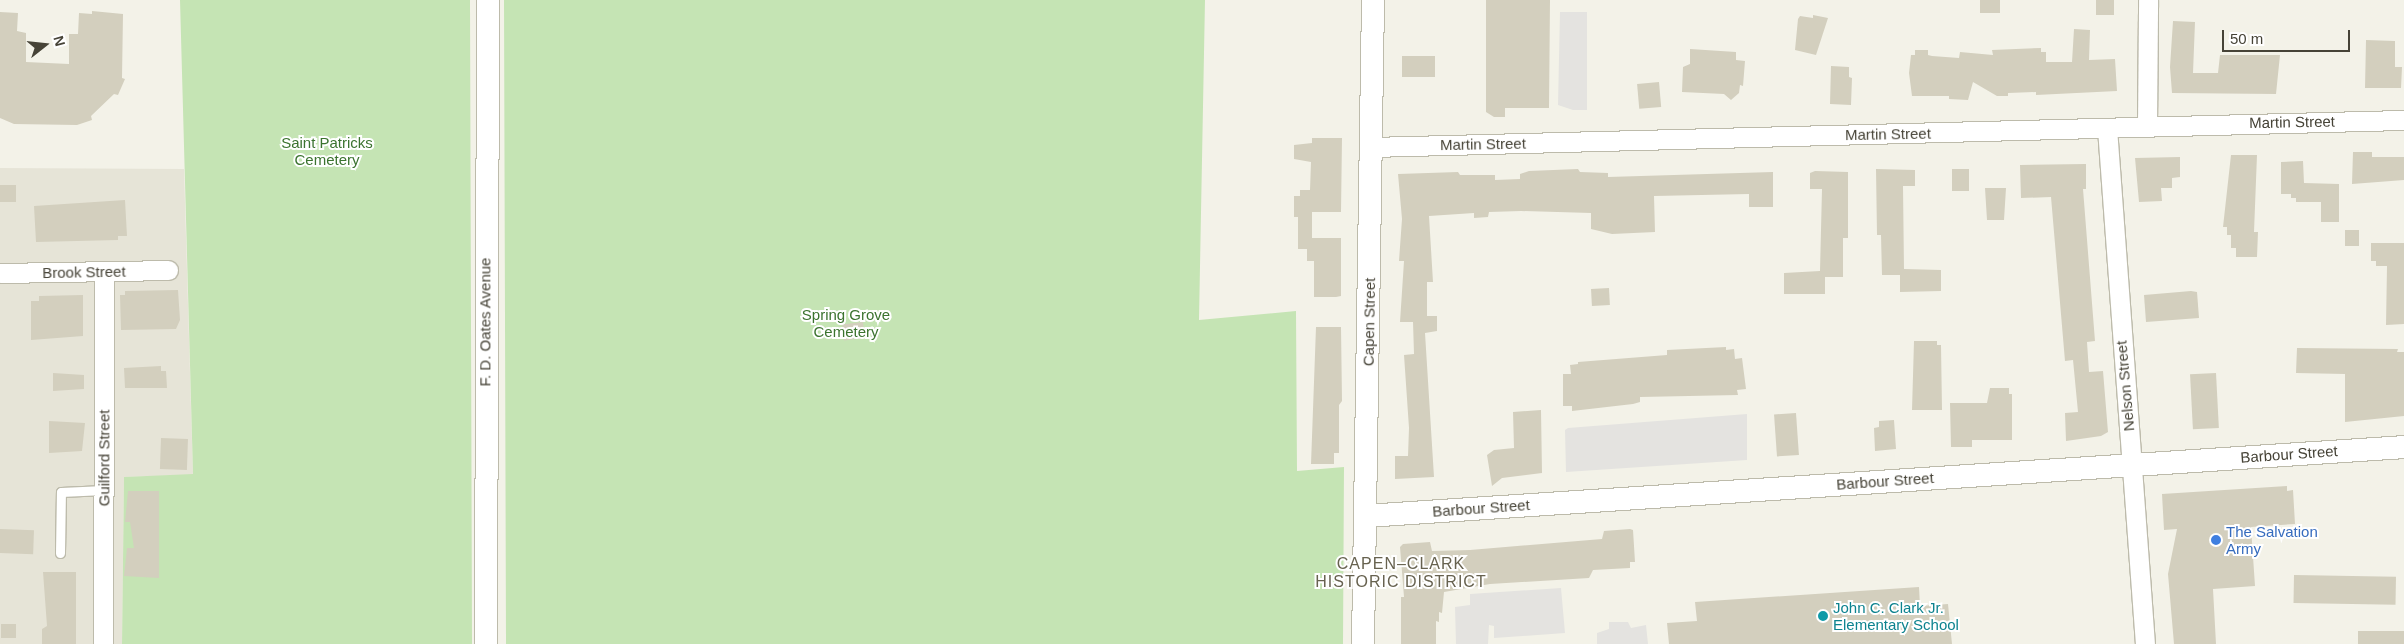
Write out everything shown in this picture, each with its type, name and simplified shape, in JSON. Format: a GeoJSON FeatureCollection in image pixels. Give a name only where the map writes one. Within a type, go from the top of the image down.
{"type":"FeatureCollection","features":[{"type":"Feature","properties":{"kind":"street","name":"F. D. Oates Avenue"},"geometry":{"type":"LineString","coordinates":[[486,644],[488,0]]}},
{"type":"Feature","properties":{"kind":"street","name":"Capen Street"},"geometry":{"type":"LineString","coordinates":[[1363,644],[1373,0]]}},
{"type":"Feature","properties":{"kind":"street"},"geometry":{"type":"LineString","coordinates":[[2147,125],[2148,0]]}},
{"type":"Feature","properties":{"kind":"street","name":"Martin Street"},"geometry":{"type":"LineString","coordinates":[[1371,146],[2404,120]]}},
{"type":"Feature","properties":{"kind":"street","name":"Nelson Street"},"geometry":{"type":"LineString","coordinates":[[2107,128],[2145,644]]}},
{"type":"Feature","properties":{"kind":"street","name":"Brook Street"},"geometry":{"type":"LineString","coordinates":[[0,273],[168,270]]}},
{"type":"Feature","properties":{"kind":"street","name":"Guilford Street"},"geometry":{"type":"LineString","coordinates":[[103,644],[104,272]]}},
{"type":"Feature","properties":{"kind":"street","name":"Barbour Street"},"geometry":{"type":"LineString","coordinates":[[1366,516],[2404,446]]}},
{"type":"Feature","properties":{"kind":"lane"},"geometry":{"type":"LineString","coordinates":[[60,553],[60,492],[104,490]]}},
{"type":"Feature","properties":{"kind":"shaded area"},"geometry":{"type":"Polygon","coordinates":[[[1560,12],[1587,12],[1587,110],[1573,110],[1558,105],[1560,12]]]}},
{"type":"Feature","properties":{"kind":"shaded area"},"geometry":{"type":"Polygon","coordinates":[[[0,168],[184,169],[193,475],[124,477],[122,644],[0,644],[0,168]]]}},
{"type":"Feature","properties":{"kind":"shaded area"},"geometry":{"type":"Polygon","coordinates":[[[1747,414],[1747,460],[1566,472],[1565,430],[1568,428],[1747,414]]]}},
{"type":"Feature","properties":{"kind":"shaded area"},"geometry":{"type":"Polygon","coordinates":[[[1561,588],[1565,633],[1494,638],[1494,626],[1489,625],[1488,644],[1456,644],[1455,607],[1470,605],[1470,594],[1561,588]]]}},
{"type":"Feature","properties":{"kind":"shaded area"},"geometry":{"type":"Polygon","coordinates":[[[1609,622],[1628,622],[1631,628],[1646,625],[1648,644],[1597,644],[1597,633],[1609,629],[1609,622]]]}},
{"type":"Feature","properties":{"kind":"green space","name":"Saint Patricks Cemetery"},"geometry":{"type":"Polygon","coordinates":[[[180,0],[470,0],[472,644],[122,644],[124,477],[193,474],[180,0]]]}},
{"type":"Feature","properties":{"kind":"green space","name":"Spring Grove Cemetery"},"geometry":{"type":"Polygon","coordinates":[[[504,0],[1205,0],[1199,320],[1296,311],[1297,471],[1344,467],[1343,644],[506,644],[504,0]]]}},
{"type":"Feature","properties":{"kind":"building"},"geometry":{"type":"Polygon","coordinates":[[[1486,0],[1550,0],[1549,108],[1505,108],[1505,117],[1494,117],[1486,112],[1486,0]]]}},
{"type":"Feature","properties":{"kind":"building"},"geometry":{"type":"Polygon","coordinates":[[[1980,0],[2000,0],[2000,13],[1980,13],[1980,0]]]}},
{"type":"Feature","properties":{"kind":"building"},"geometry":{"type":"Polygon","coordinates":[[[2096,0],[2114,0],[2114,15],[2096,15],[2096,0]]]}},
{"type":"Feature","properties":{"kind":"building"},"geometry":{"type":"Polygon","coordinates":[[[92,11],[123,14],[122,78],[125,79],[118,95],[114,94],[91,116],[92,120],[77,125],[14,124],[0,118],[0,12],[18,13],[17,31],[26,33],[26,62],[69,64],[69,34],[78,34],[79,13],[92,14],[92,11]]]}},
{"type":"Feature","properties":{"kind":"building"},"geometry":{"type":"Polygon","coordinates":[[[1813,15],[1828,18],[1816,55],[1795,50],[1798,19],[1800,16],[1813,18],[1813,15]]]}},
{"type":"Feature","properties":{"kind":"building"},"geometry":{"type":"Polygon","coordinates":[[[2173,21],[2195,22],[2193,73],[2218,73],[2220,55],[2280,55],[2276,94],[2172,93],[2170,67],[2173,21]]]}},
{"type":"Feature","properties":{"kind":"building"},"geometry":{"type":"Polygon","coordinates":[[[2074,29],[2090,30],[2089,60],[2115,59],[2117,91],[2036,95],[2036,92],[2008,93],[2008,96],[1997,96],[1973,82],[1968,100],[1949,99],[1949,96],[1912,96],[1909,73],[1911,55],[1915,55],[1915,50],[1928,50],[1928,55],[1932,56],[1959,58],[1960,52],[1993,55],[1992,50],[2041,48],[2041,52],[2046,52],[2046,62],[2072,62],[2074,29]]]}},
{"type":"Feature","properties":{"kind":"building"},"geometry":{"type":"Polygon","coordinates":[[[2366,40],[2395,41],[2395,67],[2402,67],[2401,88],[2365,88],[2366,40]]]}},
{"type":"Feature","properties":{"kind":"building"},"geometry":{"type":"Polygon","coordinates":[[[1690,49],[1736,52],[1736,60],[1745,61],[1743,86],[1740,85],[1739,93],[1731,100],[1724,94],[1682,92],[1683,67],[1690,64],[1690,49]]]}},
{"type":"Feature","properties":{"kind":"building"},"geometry":{"type":"Polygon","coordinates":[[[1402,56],[1435,56],[1435,77],[1402,77],[1402,56]]]}},
{"type":"Feature","properties":{"kind":"building"},"geometry":{"type":"Polygon","coordinates":[[[1831,66],[1849,67],[1849,77],[1852,78],[1851,105],[1830,104],[1831,66]]]}},
{"type":"Feature","properties":{"kind":"building"},"geometry":{"type":"Polygon","coordinates":[[[1659,82],[1661,107],[1639,109],[1637,84],[1659,82]]]}},
{"type":"Feature","properties":{"kind":"building"},"geometry":{"type":"Polygon","coordinates":[[[1312,138],[1342,138],[1341,212],[1312,212],[1312,238],[1341,238],[1341,296],[1336,297],[1314,297],[1314,261],[1307,261],[1307,249],[1298,249],[1298,217],[1294,217],[1294,196],[1300,196],[1300,190],[1310,190],[1311,162],[1294,159],[1294,145],[1312,143],[1312,138]]]}},
{"type":"Feature","properties":{"kind":"building"},"geometry":{"type":"Polygon","coordinates":[[[2353,152],[2372,152],[2372,157],[2404,157],[2404,180],[2352,184],[2353,152]]]}},
{"type":"Feature","properties":{"kind":"building"},"geometry":{"type":"Polygon","coordinates":[[[2231,155],[2257,155],[2254,232],[2258,232],[2257,257],[2236,257],[2236,248],[2231,248],[2231,235],[2227,235],[2227,227],[2223,227],[2231,155]]]}},
{"type":"Feature","properties":{"kind":"building"},"geometry":{"type":"Polygon","coordinates":[[[2180,157],[2180,177],[2172,178],[2172,188],[2161,188],[2162,201],[2139,202],[2135,158],[2180,157]]]}},
{"type":"Feature","properties":{"kind":"building"},"geometry":{"type":"Polygon","coordinates":[[[2303,161],[2304,183],[2339,184],[2339,222],[2321,222],[2321,202],[2296,202],[2296,198],[2291,198],[2291,194],[2281,194],[2281,162],[2303,161]]]}},
{"type":"Feature","properties":{"kind":"building"},"geometry":{"type":"Polygon","coordinates":[[[2086,164],[2086,189],[2083,189],[2095,341],[2087,342],[2089,372],[2103,371],[2108,432],[2101,436],[2066,441],[2065,413],[2078,412],[2073,360],[2065,361],[2051,197],[2021,198],[2020,165],[2086,164]]]}},
{"type":"Feature","properties":{"kind":"building"},"geometry":{"type":"Polygon","coordinates":[[[1578,169],[1580,172],[1608,173],[1608,177],[1773,172],[1773,207],[1749,207],[1749,194],[1654,196],[1655,232],[1612,234],[1591,229],[1591,213],[1521,211],[1489,212],[1488,217],[1474,218],[1474,213],[1429,216],[1433,282],[1427,282],[1427,316],[1437,316],[1437,331],[1425,333],[1434,477],[1395,479],[1395,456],[1408,456],[1409,428],[1404,355],[1414,354],[1413,322],[1400,322],[1404,261],[1399,261],[1402,219],[1398,174],[1458,172],[1460,175],[1495,175],[1495,180],[1520,179],[1520,174],[1529,171],[1578,169]]]}},
{"type":"Feature","properties":{"kind":"building"},"geometry":{"type":"Polygon","coordinates":[[[1876,169],[1915,170],[1915,186],[1903,186],[1904,269],[1941,270],[1941,291],[1900,292],[1900,275],[1882,275],[1881,235],[1877,235],[1876,169]]]}},
{"type":"Feature","properties":{"kind":"building"},"geometry":{"type":"Polygon","coordinates":[[[1952,169],[1969,169],[1969,191],[1952,191],[1952,169]]]}},
{"type":"Feature","properties":{"kind":"building"},"geometry":{"type":"Polygon","coordinates":[[[1815,171],[1848,172],[1848,238],[1843,238],[1843,277],[1825,277],[1825,294],[1784,294],[1784,273],[1820,271],[1822,189],[1810,189],[1810,173],[1815,171]]]}},
{"type":"Feature","properties":{"kind":"building"},"geometry":{"type":"Polygon","coordinates":[[[0,185],[16,185],[16,202],[0,202],[0,185]]]}},
{"type":"Feature","properties":{"kind":"building"},"geometry":{"type":"Polygon","coordinates":[[[1985,188],[2006,188],[2004,220],[1987,220],[1985,188]]]}},
{"type":"Feature","properties":{"kind":"building"},"geometry":{"type":"Polygon","coordinates":[[[125,200],[127,236],[118,236],[118,240],[36,242],[34,206],[125,200]]]}},
{"type":"Feature","properties":{"kind":"building"},"geometry":{"type":"Polygon","coordinates":[[[2345,230],[2359,230],[2359,246],[2345,246],[2345,230]]]}},
{"type":"Feature","properties":{"kind":"building"},"geometry":{"type":"Polygon","coordinates":[[[2371,243],[2404,243],[2404,324],[2386,325],[2387,266],[2376,266],[2376,261],[2371,261],[2371,243]]]}},
{"type":"Feature","properties":{"kind":"building"},"geometry":{"type":"Polygon","coordinates":[[[1609,288],[1610,305],[1592,306],[1591,289],[1609,288]]]}},
{"type":"Feature","properties":{"kind":"building"},"geometry":{"type":"Polygon","coordinates":[[[178,290],[180,320],[176,329],[121,330],[120,295],[125,295],[125,291],[178,290]]]}},
{"type":"Feature","properties":{"kind":"building"},"geometry":{"type":"Polygon","coordinates":[[[2197,292],[2199,318],[2146,322],[2144,295],[2197,292]]]}},
{"type":"Feature","properties":{"kind":"building"},"geometry":{"type":"Polygon","coordinates":[[[83,295],[83,336],[31,340],[31,301],[39,301],[39,296],[83,295]]]}},
{"type":"Feature","properties":{"kind":"building"},"geometry":{"type":"Polygon","coordinates":[[[863,322],[865,338],[844,340],[842,325],[863,322]]]}},
{"type":"Feature","properties":{"kind":"building"},"geometry":{"type":"Polygon","coordinates":[[[1316,327],[1341,327],[1342,401],[1339,405],[1339,453],[1334,453],[1334,464],[1311,464],[1316,327]]]}},
{"type":"Feature","properties":{"kind":"building"},"geometry":{"type":"Polygon","coordinates":[[[1914,341],[1937,341],[1937,345],[1941,345],[1942,410],[1912,410],[1914,341]]]}},
{"type":"Feature","properties":{"kind":"building"},"geometry":{"type":"Polygon","coordinates":[[[1726,347],[1726,350],[1734,349],[1735,359],[1742,358],[1746,389],[1737,390],[1738,395],[1640,397],[1640,402],[1633,404],[1572,411],[1572,406],[1563,406],[1563,374],[1571,374],[1570,365],[1578,364],[1578,362],[1667,355],[1667,350],[1726,347]]]}},
{"type":"Feature","properties":{"kind":"building"},"geometry":{"type":"Polygon","coordinates":[[[2297,348],[2398,349],[2397,352],[2404,352],[2404,416],[2345,422],[2345,374],[2296,373],[2297,348]]]}},
{"type":"Feature","properties":{"kind":"building"},"geometry":{"type":"Polygon","coordinates":[[[161,366],[161,371],[166,371],[167,388],[125,388],[124,368],[161,366]]]}},
{"type":"Feature","properties":{"kind":"building"},"geometry":{"type":"Polygon","coordinates":[[[53,373],[84,375],[84,389],[53,391],[53,373]]]}},
{"type":"Feature","properties":{"kind":"building"},"geometry":{"type":"Polygon","coordinates":[[[2216,373],[2219,428],[2193,429],[2190,374],[2216,373]]]}},
{"type":"Feature","properties":{"kind":"building"},"geometry":{"type":"Polygon","coordinates":[[[1990,388],[2009,388],[2009,394],[2012,394],[2012,440],[1972,440],[1972,447],[1951,447],[1950,403],[1987,403],[1990,388]]]}},
{"type":"Feature","properties":{"kind":"building"},"geometry":{"type":"Polygon","coordinates":[[[1541,410],[1542,473],[1502,478],[1492,486],[1487,455],[1494,450],[1514,448],[1513,412],[1541,410]]]}},
{"type":"Feature","properties":{"kind":"building"},"geometry":{"type":"Polygon","coordinates":[[[1796,413],[1799,455],[1777,456],[1774,415],[1796,413]]]}},
{"type":"Feature","properties":{"kind":"building"},"geometry":{"type":"Polygon","coordinates":[[[1894,420],[1896,449],[1875,451],[1874,428],[1879,427],[1879,421],[1894,420]]]}},
{"type":"Feature","properties":{"kind":"building"},"geometry":{"type":"Polygon","coordinates":[[[49,421],[85,423],[82,451],[49,453],[49,421]]]}},
{"type":"Feature","properties":{"kind":"building"},"geometry":{"type":"Polygon","coordinates":[[[161,438],[188,439],[187,470],[160,469],[161,438]]]}},
{"type":"Feature","properties":{"kind":"building","name":"The Salvation Army"},"geometry":{"type":"Polygon","coordinates":[[[2287,486],[2287,491],[2293,490],[2295,524],[2251,527],[2255,586],[2213,589],[2216,644],[2174,644],[2168,574],[2177,529],[2164,530],[2162,494],[2287,486]]]}},
{"type":"Feature","properties":{"kind":"building"},"geometry":{"type":"Polygon","coordinates":[[[128,491],[159,491],[159,578],[124,576],[127,548],[134,548],[130,522],[125,522],[128,491]]]}},
{"type":"Feature","properties":{"kind":"building"},"geometry":{"type":"Polygon","coordinates":[[[0,529],[34,530],[33,554],[0,553],[0,529]]]}},
{"type":"Feature","properties":{"kind":"building"},"geometry":{"type":"Polygon","coordinates":[[[1633,530],[1635,562],[1630,562],[1630,568],[1593,570],[1589,578],[1490,584],[1444,592],[1442,613],[1439,612],[1439,622],[1436,621],[1436,644],[1401,644],[1401,597],[1404,597],[1400,547],[1403,544],[1430,542],[1432,551],[1470,550],[1602,539],[1604,531],[1633,530]]]}},
{"type":"Feature","properties":{"kind":"building"},"geometry":{"type":"Polygon","coordinates":[[[43,572],[76,572],[76,644],[42,644],[42,629],[47,626],[43,572]]]}},
{"type":"Feature","properties":{"kind":"building"},"geometry":{"type":"Polygon","coordinates":[[[2294,575],[2396,577],[2395,605],[2294,603],[2294,575]]]}},
{"type":"Feature","properties":{"kind":"building","name":"John C. Clark Jr. Elementary School"},"geometry":{"type":"Polygon","coordinates":[[[1919,587],[1920,606],[1948,604],[1952,644],[1669,644],[1667,623],[1697,621],[1695,602],[1919,587]]]}},
{"type":"Feature","properties":{"kind":"building"},"geometry":{"type":"Polygon","coordinates":[[[1,624],[16,624],[16,638],[1,638],[1,624]]]}},
{"type":"Feature","properties":{"kind":"building"},"geometry":{"type":"Polygon","coordinates":[[[2358,631],[2404,631],[2404,644],[2358,644],[2358,631]]]}},
{"type":"Feature","properties":{"kind":"place","name":"The Salvation Army"},"geometry":{"type":"Point","coordinates":[2216,540]}},
{"type":"Feature","properties":{"kind":"place","name":"John C. Clark Jr. Elementary School"},"geometry":{"type":"Point","coordinates":[1823,616]}},
{"type":"Feature","properties":{"kind":"district","name":"CAPEN–CLARK HISTORIC DISTRICT"},"geometry":{"type":"Point","coordinates":[1401,573]}}]}
